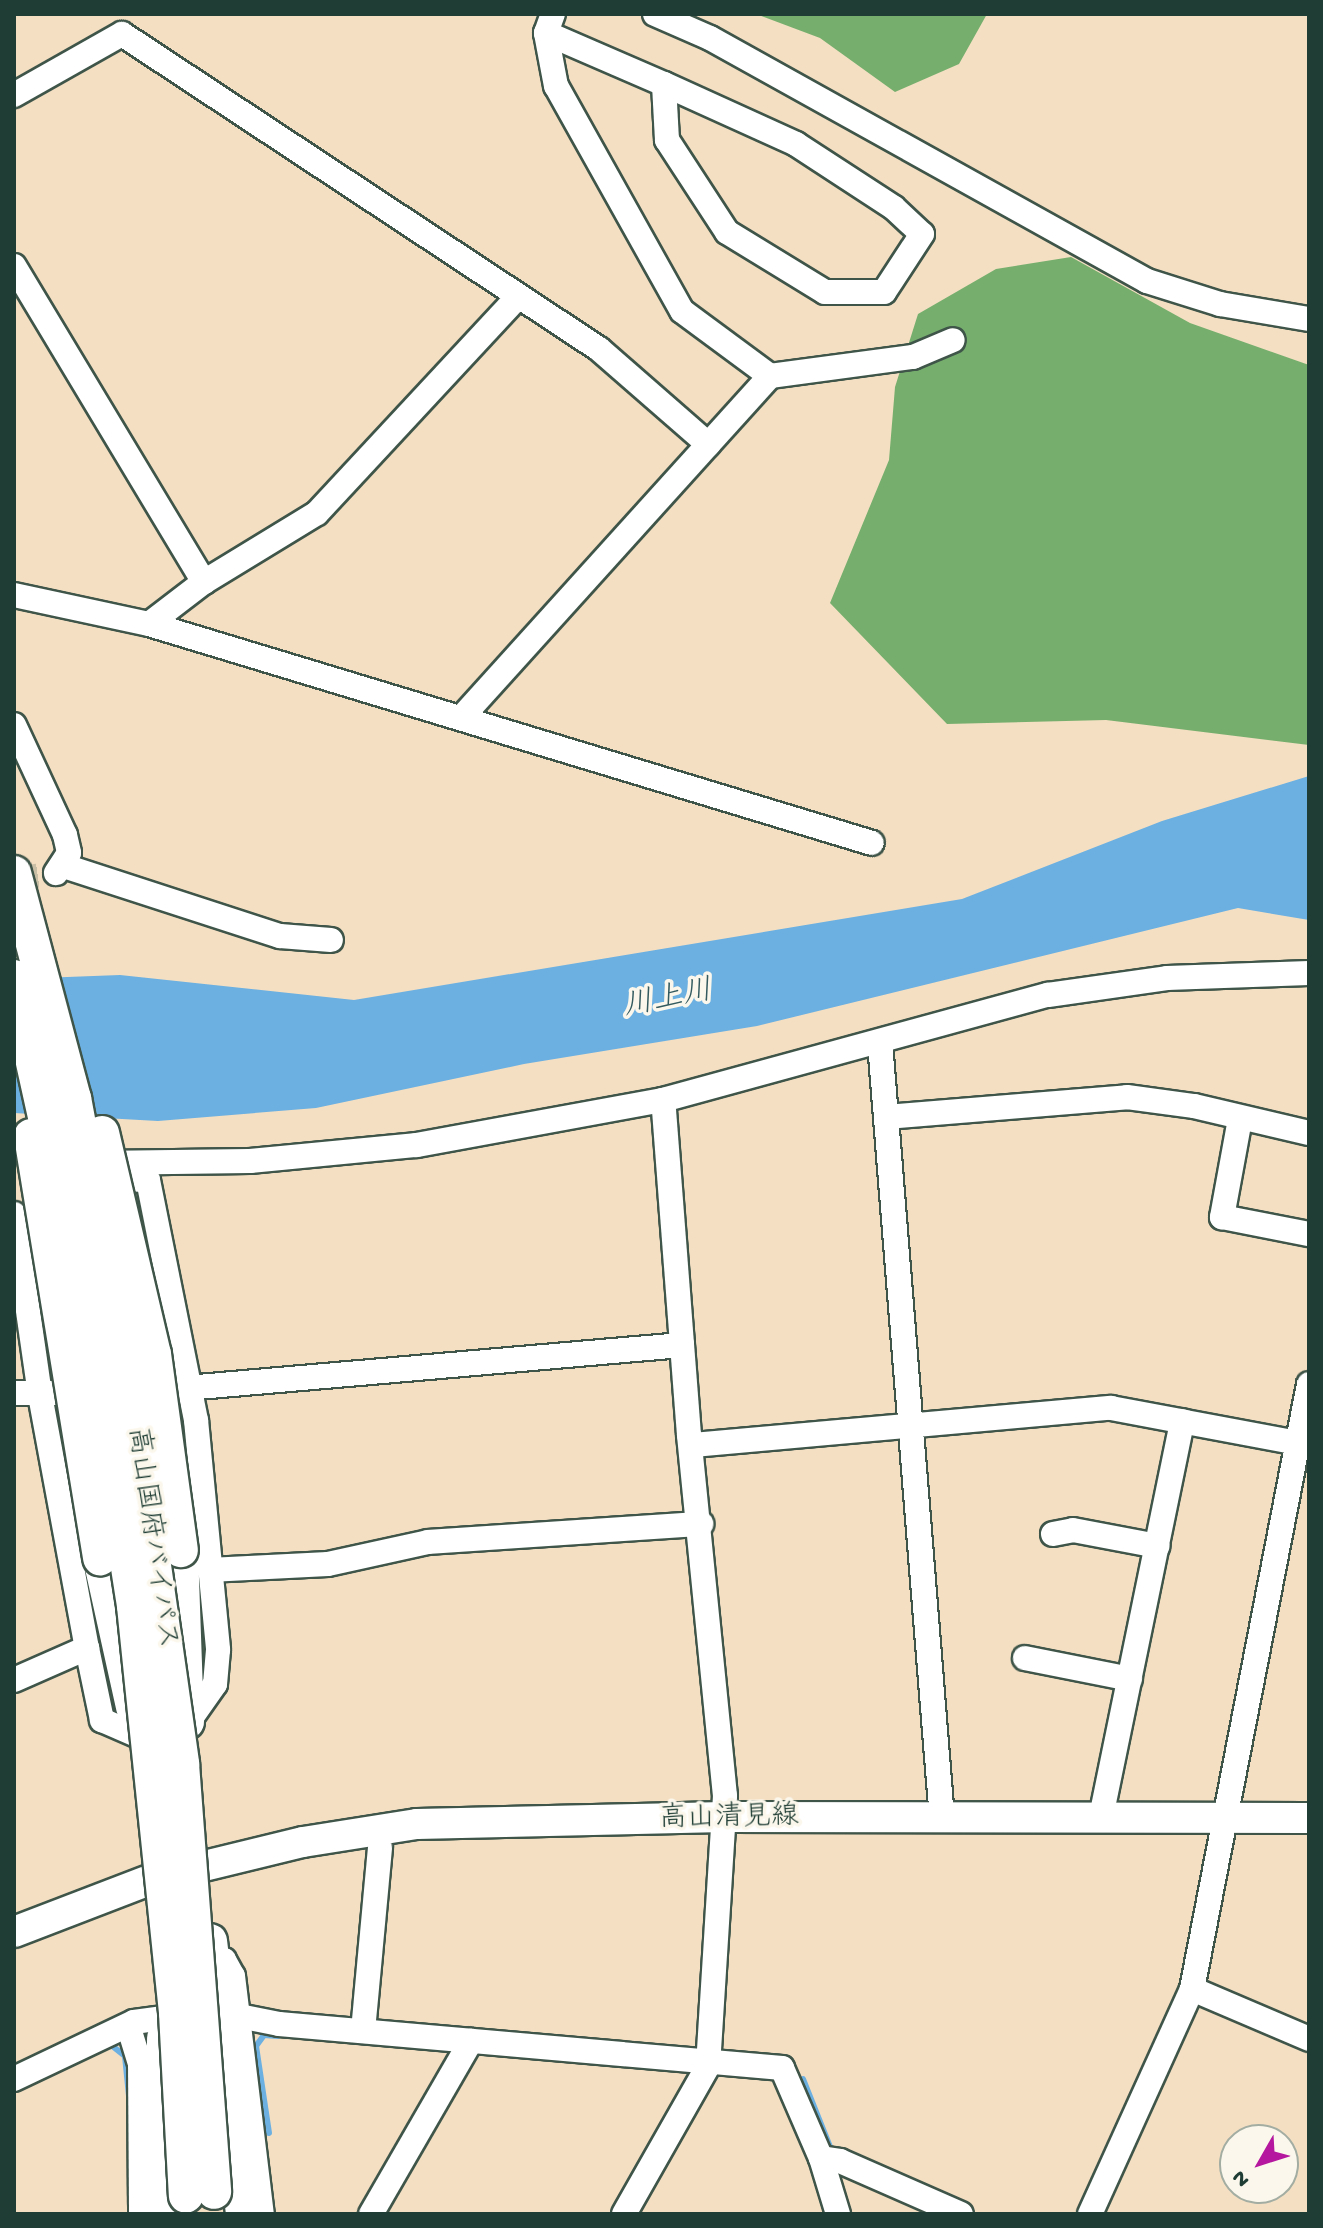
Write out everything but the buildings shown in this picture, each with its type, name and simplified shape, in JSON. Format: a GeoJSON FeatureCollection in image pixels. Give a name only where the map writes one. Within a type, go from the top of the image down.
{"type":"FeatureCollection","features":[{"type":"Feature","properties":{"kind":"highway","name":"高山国府バイパス"},"geometry":{"type":"LineString","coordinates":[[14,873],[31,925],[80,1197],[142,1674],[193,2206]]}},
{"type":"Feature","properties":{"kind":"highway"},"geometry":{"type":"LineString","coordinates":[[31,925],[119,1192],[154,1354],[181,1550],[187,1724],[200,1866],[243,2214]]}},
{"type":"Feature","properties":{"kind":"highway","name":"高山国府バイパス"},"geometry":{"type":"LineString","coordinates":[[14,977],[80,1197]]}},
{"type":"Feature","properties":{"kind":"highway"},"geometry":{"type":"LineString","coordinates":[[14,1045],[100,1558],[139,1736],[155,1878],[164,2018],[193,2206]]}},
{"type":"Feature","properties":{"kind":"main road","name":"高山清見線"},"geometry":{"type":"LineString","coordinates":[[14,1932],[155,1878],[200,1866],[417,1824],[724,1817],[1309,1818]]}},
{"type":"Feature","properties":{"kind":"street"},"geometry":{"type":"LineString","coordinates":[[655,14],[710,38],[1147,281],[1220,304],[1309,319]]}},
{"type":"Feature","properties":{"kind":"street"},"geometry":{"type":"LineString","coordinates":[[550,24],[664,84],[796,144],[894,208],[922,234],[884,292],[825,292],[727,232],[667,140],[664,84]]}},
{"type":"Feature","properties":{"kind":"street"},"geometry":{"type":"LineString","coordinates":[[550,24],[556,86],[682,311],[770,376]]}},
{"type":"Feature","properties":{"kind":"street"},"geometry":{"type":"LineString","coordinates":[[14,95],[122,34],[599,349],[708,444]]}},
{"type":"Feature","properties":{"kind":"street"},"geometry":{"type":"LineString","coordinates":[[14,266],[204,582]]}},
{"type":"Feature","properties":{"kind":"street"},"geometry":{"type":"LineString","coordinates":[[149,624],[204,582],[317,513],[518,297]]}},
{"type":"Feature","properties":{"kind":"street"},"geometry":{"type":"LineString","coordinates":[[462,717],[770,376],[913,357],[953,340]]}},
{"type":"Feature","properties":{"kind":"street"},"geometry":{"type":"LineString","coordinates":[[14,595],[149,624],[872,843]]}},
{"type":"Feature","properties":{"kind":"street"},"geometry":{"type":"LineString","coordinates":[[14,725],[65,835],[69,853],[60,870],[280,936],[331,940]]}},
{"type":"Feature","properties":{"kind":"street"},"geometry":{"type":"LineString","coordinates":[[14,1161],[250,1161],[417,1145],[663,1100],[1090,988],[1209,974],[1309,973]]}},
{"type":"Feature","properties":{"kind":"street"},"geometry":{"type":"LineString","coordinates":[[880,1043],[942,1818]]}},
{"type":"Feature","properties":{"kind":"street"},"geometry":{"type":"LineString","coordinates":[[886,1117],[1127,1097],[1309,1133]]}},
{"type":"Feature","properties":{"kind":"street"},"geometry":{"type":"LineString","coordinates":[[624,2214],[707,2068],[724,1817],[663,1100]]}},
{"type":"Feature","properties":{"kind":"street"},"geometry":{"type":"LineString","coordinates":[[1240,1119],[1222,1217],[1309,1234]]}},
{"type":"Feature","properties":{"kind":"street"},"geometry":{"type":"LineString","coordinates":[[14,1177],[148,1180],[235,1176],[250,1161]]}},
{"type":"Feature","properties":{"kind":"street"},"geometry":{"type":"LineString","coordinates":[[148,1180],[191,1388],[218,1650],[215,1684],[187,1724]]}},
{"type":"Feature","properties":{"kind":"street"},"geometry":{"type":"LineString","coordinates":[[14,1214],[40,1395],[102,1720],[139,1736]]}},
{"type":"Feature","properties":{"kind":"street"},"geometry":{"type":"LineString","coordinates":[[14,1393],[40,1395],[191,1388],[682,1345]]}},
{"type":"Feature","properties":{"kind":"street"},"geometry":{"type":"LineString","coordinates":[[1090,2214],[1192,1989],[1223,1818],[1303,1443],[1309,1384]]}},
{"type":"Feature","properties":{"kind":"street"},"geometry":{"type":"LineString","coordinates":[[693,1445],[1111,1408],[1303,1443]]}},
{"type":"Feature","properties":{"kind":"street"},"geometry":{"type":"LineString","coordinates":[[1101,1817],[1182,1421]]}},
{"type":"Feature","properties":{"kind":"street"},"geometry":{"type":"LineString","coordinates":[[209,1570],[328,1564],[428,1542],[701,1524]]}},
{"type":"Feature","properties":{"kind":"street"},"geometry":{"type":"LineString","coordinates":[[1053,1534],[1073,1530],[1158,1546]]}},
{"type":"Feature","properties":{"kind":"street"},"geometry":{"type":"LineString","coordinates":[[14,1680],[87,1648]]}},
{"type":"Feature","properties":{"kind":"street"},"geometry":{"type":"LineString","coordinates":[[1025,1658],[1130,1679]]}},
{"type":"Feature","properties":{"kind":"street"},"geometry":{"type":"LineString","coordinates":[[363,2031],[380,1848]]}},
{"type":"Feature","properties":{"kind":"street"},"geometry":{"type":"LineString","coordinates":[[212,1960],[230,1966],[239,2016],[262,2214]]}},
{"type":"Feature","properties":{"kind":"street"},"geometry":{"type":"LineString","coordinates":[[1192,1989],[1309,2039]]}},
{"type":"Feature","properties":{"kind":"street"},"geometry":{"type":"LineString","coordinates":[[239,2016],[467,2048],[707,2068],[782,2068],[829,2159],[838,2214]]}},
{"type":"Feature","properties":{"kind":"street"},"geometry":{"type":"LineString","coordinates":[[14,2079],[129,2028],[134,2022],[164,2018]]}},
{"type":"Feature","properties":{"kind":"street"},"geometry":{"type":"LineString","coordinates":[[129,2028],[140,2064],[141,2214]]}},
{"type":"Feature","properties":{"kind":"street"},"geometry":{"type":"LineString","coordinates":[[371,2214],[467,2048]]}},
{"type":"Feature","properties":{"kind":"street"},"geometry":{"type":"LineString","coordinates":[[829,2159],[961,2214]]}},
{"type":"Feature","properties":{"kind":"green space"},"geometry":{"type":"Polygon","coordinates":[[[756,14],[987,14],[959,64],[895,92],[820,38],[756,14]]]}},
{"type":"Feature","properties":{"kind":"green space"},"geometry":{"type":"Polygon","coordinates":[[[1071,257],[1190,323],[1309,365],[1309,745],[1106,720],[947,724],[830,603],[889,460],[895,387],[918,314],[996,269],[1071,257]]]}},
{"type":"Feature","properties":{"kind":"water","name":"川上川"},"geometry":{"type":"Polygon","coordinates":[[[1309,776],[1309,920],[1238,908],[757,1026],[524,1064],[316,1108],[158,1121],[14,1113],[14,979],[120,975],[354,1000],[962,899],[1162,821],[1309,776]]]}},
{"type":"Feature","properties":{"kind":"waterway"},"geometry":{"type":"LineString","coordinates":[[269,2133],[256,2046],[264,2035],[278,2036]]}},
{"type":"Feature","properties":{"kind":"waterway"},"geometry":{"type":"LineString","coordinates":[[111,2045],[125,2056],[129,2096]]}},
{"type":"Feature","properties":{"kind":"waterway"},"geometry":{"type":"LineString","coordinates":[[803,2079],[832,2152]]}},
{"type":"Feature","properties":{"kind":"tunnel"},"geometry":{"type":"LineString","coordinates":[[14,879],[56,873]]}}]}
